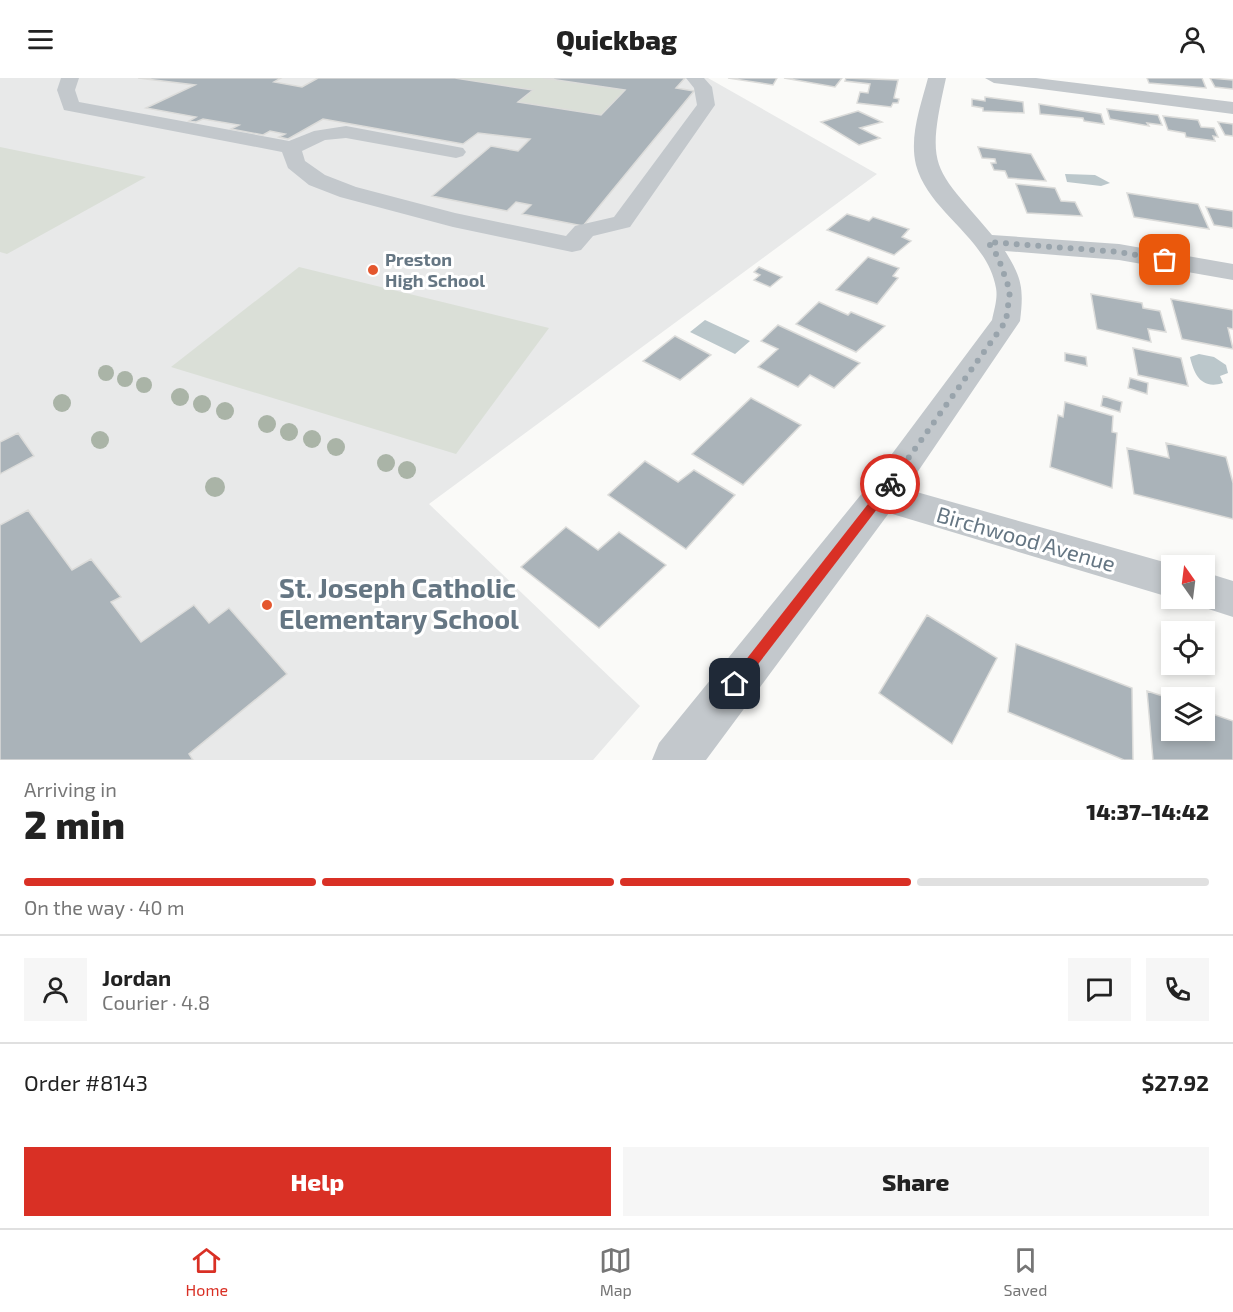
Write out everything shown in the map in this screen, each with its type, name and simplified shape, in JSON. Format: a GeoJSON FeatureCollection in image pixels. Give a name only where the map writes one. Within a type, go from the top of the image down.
{"type":"FeatureCollection","features":[{"type":"Feature","properties":{"kind":"street"},"geometry":{"type":"LineString","coordinates":[[70,78],[66,90],[71,106],[291,148],[321,135],[346,132],[456,152]]}},
{"type":"Feature","properties":{"kind":"street"},"geometry":{"type":"LineString","coordinates":[[291,148],[295,164],[317,180],[348,192],[453,220],[572,245],[584,231],[622,222],[706,105],[703,87],[695,78]]}},
{"type":"Feature","properties":{"kind":"street"},"geometry":{"type":"LineString","coordinates":[[676,760],[881,496],[1006,321],[1010,291],[998,257],[988,242],[942,193],[927,166],[924,146],[937,78]]}},
{"type":"Feature","properties":{"kind":"street"},"geometry":{"type":"LineString","coordinates":[[994,78],[1233,108]]}},
{"type":"Feature","properties":{"kind":"street"},"geometry":{"type":"LineString","coordinates":[[988,242],[1119,252],[1233,272]]}},
{"type":"Feature","properties":{"kind":"street","name":"Birchwood Avenue"},"geometry":{"type":"LineString","coordinates":[[881,496],[1161,578]]}},
{"type":"Feature","properties":{"kind":"street"},"geometry":{"type":"LineString","coordinates":[[1215,594],[1233,598]]}},
{"type":"Feature","properties":{"kind":"shaded area","name":"Preston High School"},"geometry":{"type":"Polygon","coordinates":[[[0,78],[708,78],[877,174],[429,504],[640,706],[593,760],[0,760],[0,78]]]}},
{"type":"Feature","properties":{"kind":"shaded area"},"geometry":{"type":"Polygon","coordinates":[[[455,78],[543,78],[625,90],[601,115],[518,102],[532,90],[455,78]]]}},
{"type":"Feature","properties":{"kind":"shaded area"},"geometry":{"type":"Polygon","coordinates":[[[0,147],[146,177],[7,254],[0,252],[0,147]]]}},
{"type":"Feature","properties":{"kind":"shaded area"},"geometry":{"type":"Polygon","coordinates":[[[1065,174],[1095,175],[1110,183],[1101,186],[1067,182],[1065,174]]]}},
{"type":"Feature","properties":{"kind":"shaded area"},"geometry":{"type":"Polygon","coordinates":[[[299,267],[549,328],[456,454],[171,367],[299,267]]]}},
{"type":"Feature","properties":{"kind":"shaded area"},"geometry":{"type":"Polygon","coordinates":[[[705,320],[750,341],[735,354],[690,332],[705,320]]]}},
{"type":"Feature","properties":{"kind":"shaded area"},"geometry":{"type":"Polygon","coordinates":[[[1199,354],[1214,357],[1226,365],[1228,373],[1220,376],[1223,383],[1209,384],[1196,375],[1190,357],[1199,354]]]}},
{"type":"Feature","properties":{"kind":"building"},"geometry":{"type":"Polygon","coordinates":[[[138,78],[281,78],[274,82],[302,87],[318,78],[455,78],[533,90],[518,102],[601,115],[625,90],[543,78],[685,78],[676,88],[694,91],[583,226],[522,214],[531,205],[516,202],[507,211],[432,196],[491,146],[518,151],[530,139],[478,133],[463,144],[323,119],[288,139],[279,137],[285,134],[270,131],[263,135],[231,129],[239,125],[203,119],[196,122],[189,121],[196,117],[146,108],[195,85],[138,78]]]}},
{"type":"Feature","properties":{"kind":"building"},"geometry":{"type":"Polygon","coordinates":[[[728,78],[777,78],[773,85],[728,78]]]}},
{"type":"Feature","properties":{"kind":"building"},"geometry":{"type":"Polygon","coordinates":[[[784,78],[842,78],[835,87],[784,78]]]}},
{"type":"Feature","properties":{"kind":"building"},"geometry":{"type":"Polygon","coordinates":[[[846,78],[898,80],[894,98],[899,99],[898,103],[893,103],[891,107],[857,103],[860,92],[868,93],[870,84],[845,81],[846,78]]]}},
{"type":"Feature","properties":{"kind":"building"},"geometry":{"type":"Polygon","coordinates":[[[1147,78],[1202,78],[1206,88],[1149,83],[1147,78]]]}},
{"type":"Feature","properties":{"kind":"building"},"geometry":{"type":"Polygon","coordinates":[[[1210,78],[1233,80],[1233,89],[1215,87],[1210,78]]]}},
{"type":"Feature","properties":{"kind":"building"},"geometry":{"type":"Polygon","coordinates":[[[985,97],[1023,102],[1024,113],[983,111],[983,108],[972,106],[972,99],[985,101],[985,97]]]}},
{"type":"Feature","properties":{"kind":"building"},"geometry":{"type":"Polygon","coordinates":[[[1039,104],[1101,114],[1104,124],[1084,121],[1083,118],[1040,114],[1039,104]]]}},
{"type":"Feature","properties":{"kind":"building"},"geometry":{"type":"Polygon","coordinates":[[[1107,109],[1158,115],[1162,125],[1147,123],[1149,126],[1110,119],[1107,109]]]}},
{"type":"Feature","properties":{"kind":"building"},"geometry":{"type":"Polygon","coordinates":[[[858,111],[882,122],[860,128],[880,138],[859,145],[821,122],[858,111]]]}},
{"type":"Feature","properties":{"kind":"building"},"geometry":{"type":"Polygon","coordinates":[[[1163,116],[1198,120],[1201,127],[1214,128],[1218,137],[1213,136],[1215,141],[1186,137],[1185,133],[1168,130],[1163,116]]]}},
{"type":"Feature","properties":{"kind":"building"},"geometry":{"type":"Polygon","coordinates":[[[1218,122],[1233,124],[1233,136],[1225,135],[1218,122]]]}},
{"type":"Feature","properties":{"kind":"building"},"geometry":{"type":"Polygon","coordinates":[[[978,147],[1031,154],[1046,181],[1008,178],[1005,171],[994,170],[991,163],[996,163],[995,159],[982,158],[978,147]]]}},
{"type":"Feature","properties":{"kind":"building"},"geometry":{"type":"Polygon","coordinates":[[[1016,184],[1055,188],[1061,201],[1075,202],[1082,216],[1027,213],[1016,184]]]}},
{"type":"Feature","properties":{"kind":"building"},"geometry":{"type":"Polygon","coordinates":[[[1127,193],[1198,204],[1209,229],[1134,217],[1127,193]]]}},
{"type":"Feature","properties":{"kind":"building"},"geometry":{"type":"Polygon","coordinates":[[[1206,207],[1233,211],[1233,228],[1214,225],[1206,207]]]}},
{"type":"Feature","properties":{"kind":"building"},"geometry":{"type":"Polygon","coordinates":[[[847,214],[869,221],[873,217],[909,229],[902,237],[911,241],[894,255],[827,230],[847,214]]]}},
{"type":"Feature","properties":{"kind":"building"},"geometry":{"type":"Polygon","coordinates":[[[868,257],[899,268],[893,276],[898,278],[877,304],[836,290],[868,257]]]}},
{"type":"Feature","properties":{"kind":"building"},"geometry":{"type":"Polygon","coordinates":[[[759,267],[782,277],[770,287],[754,280],[760,275],[754,272],[759,267]]]}},
{"type":"Feature","properties":{"kind":"building"},"geometry":{"type":"Polygon","coordinates":[[[1091,294],[1142,303],[1143,308],[1160,311],[1166,332],[1148,329],[1151,342],[1097,329],[1091,294]]]}},
{"type":"Feature","properties":{"kind":"building"},"geometry":{"type":"Polygon","coordinates":[[[1171,299],[1233,310],[1233,329],[1228,328],[1233,349],[1182,339],[1171,299]]]}},
{"type":"Feature","properties":{"kind":"building"},"geometry":{"type":"Polygon","coordinates":[[[819,302],[848,315],[851,312],[885,326],[856,352],[796,324],[819,302]]]}},
{"type":"Feature","properties":{"kind":"building"},"geometry":{"type":"Polygon","coordinates":[[[778,325],[860,363],[834,388],[810,375],[798,387],[758,367],[778,349],[761,341],[778,325]]]}},
{"type":"Feature","properties":{"kind":"building"},"geometry":{"type":"Polygon","coordinates":[[[675,336],[711,355],[680,380],[643,361],[675,336]]]}},
{"type":"Feature","properties":{"kind":"building"},"geometry":{"type":"Polygon","coordinates":[[[1133,348],[1181,358],[1188,386],[1138,375],[1133,348]]]}},
{"type":"Feature","properties":{"kind":"building"},"geometry":{"type":"Polygon","coordinates":[[[1065,353],[1086,357],[1087,366],[1065,361],[1065,353]]]}},
{"type":"Feature","properties":{"kind":"building"},"geometry":{"type":"Polygon","coordinates":[[[1130,378],[1148,383],[1147,394],[1128,388],[1130,378]]]}},
{"type":"Feature","properties":{"kind":"building"},"geometry":{"type":"Polygon","coordinates":[[[1103,396],[1122,402],[1120,412],[1101,406],[1103,396]]]}},
{"type":"Feature","properties":{"kind":"building"},"geometry":{"type":"Polygon","coordinates":[[[751,398],[801,425],[743,485],[692,454],[751,398]]]}},
{"type":"Feature","properties":{"kind":"building"},"geometry":{"type":"Polygon","coordinates":[[[1065,402],[1113,416],[1112,432],[1117,433],[1112,488],[1050,467],[1058,415],[1063,417],[1065,402]]]}},
{"type":"Feature","properties":{"kind":"building"},"geometry":{"type":"Polygon","coordinates":[[[18,433],[34,456],[0,474],[0,442],[18,433]]]}},
{"type":"Feature","properties":{"kind":"building"},"geometry":{"type":"Polygon","coordinates":[[[1166,443],[1226,457],[1233,483],[1233,519],[1134,494],[1127,448],[1169,458],[1166,443]]]}},
{"type":"Feature","properties":{"kind":"building"},"geometry":{"type":"Polygon","coordinates":[[[645,461],[678,482],[694,470],[735,495],[686,549],[608,495],[645,461]]]}},
{"type":"Feature","properties":{"kind":"building"},"geometry":{"type":"Polygon","coordinates":[[[28,510],[72,570],[91,559],[121,597],[111,602],[141,642],[194,605],[209,623],[229,608],[287,674],[189,754],[193,760],[0,760],[0,525],[28,510]]]}},
{"type":"Feature","properties":{"kind":"building"},"geometry":{"type":"Polygon","coordinates":[[[566,527],[598,550],[619,532],[666,565],[599,628],[521,567],[566,527]]]}},
{"type":"Feature","properties":{"kind":"building"},"geometry":{"type":"Polygon","coordinates":[[[927,615],[997,658],[952,744],[879,693],[927,615]]]}},
{"type":"Feature","properties":{"kind":"building"},"geometry":{"type":"Polygon","coordinates":[[[1016,644],[1132,688],[1133,760],[1124,760],[1008,712],[1016,644]]]}},
{"type":"Feature","properties":{"kind":"building"},"geometry":{"type":"Polygon","coordinates":[[[1147,691],[1161,695],[1161,741],[1215,741],[1215,715],[1233,721],[1233,760],[1153,760],[1147,691]]]}},
{"type":"Feature","properties":{"kind":"way so far"},"geometry":{"type":"LineString","coordinates":[[890,484],[1006,321],[1010,291],[998,257],[988,242],[1119,252],[1165,260]]}},
{"type":"Feature","properties":{"kind":"place","name":"Preston High School"},"geometry":{"type":"Point","coordinates":[373,270]}},
{"type":"Feature","properties":{"kind":"place","name":"St. Joseph Catholic Elementary School"},"geometry":{"type":"Point","coordinates":[267,605]}},
{"type":"Feature","properties":{"kind":"route"},"geometry":{"type":"LineString","coordinates":[[735,684],[890,484]]}}]}
